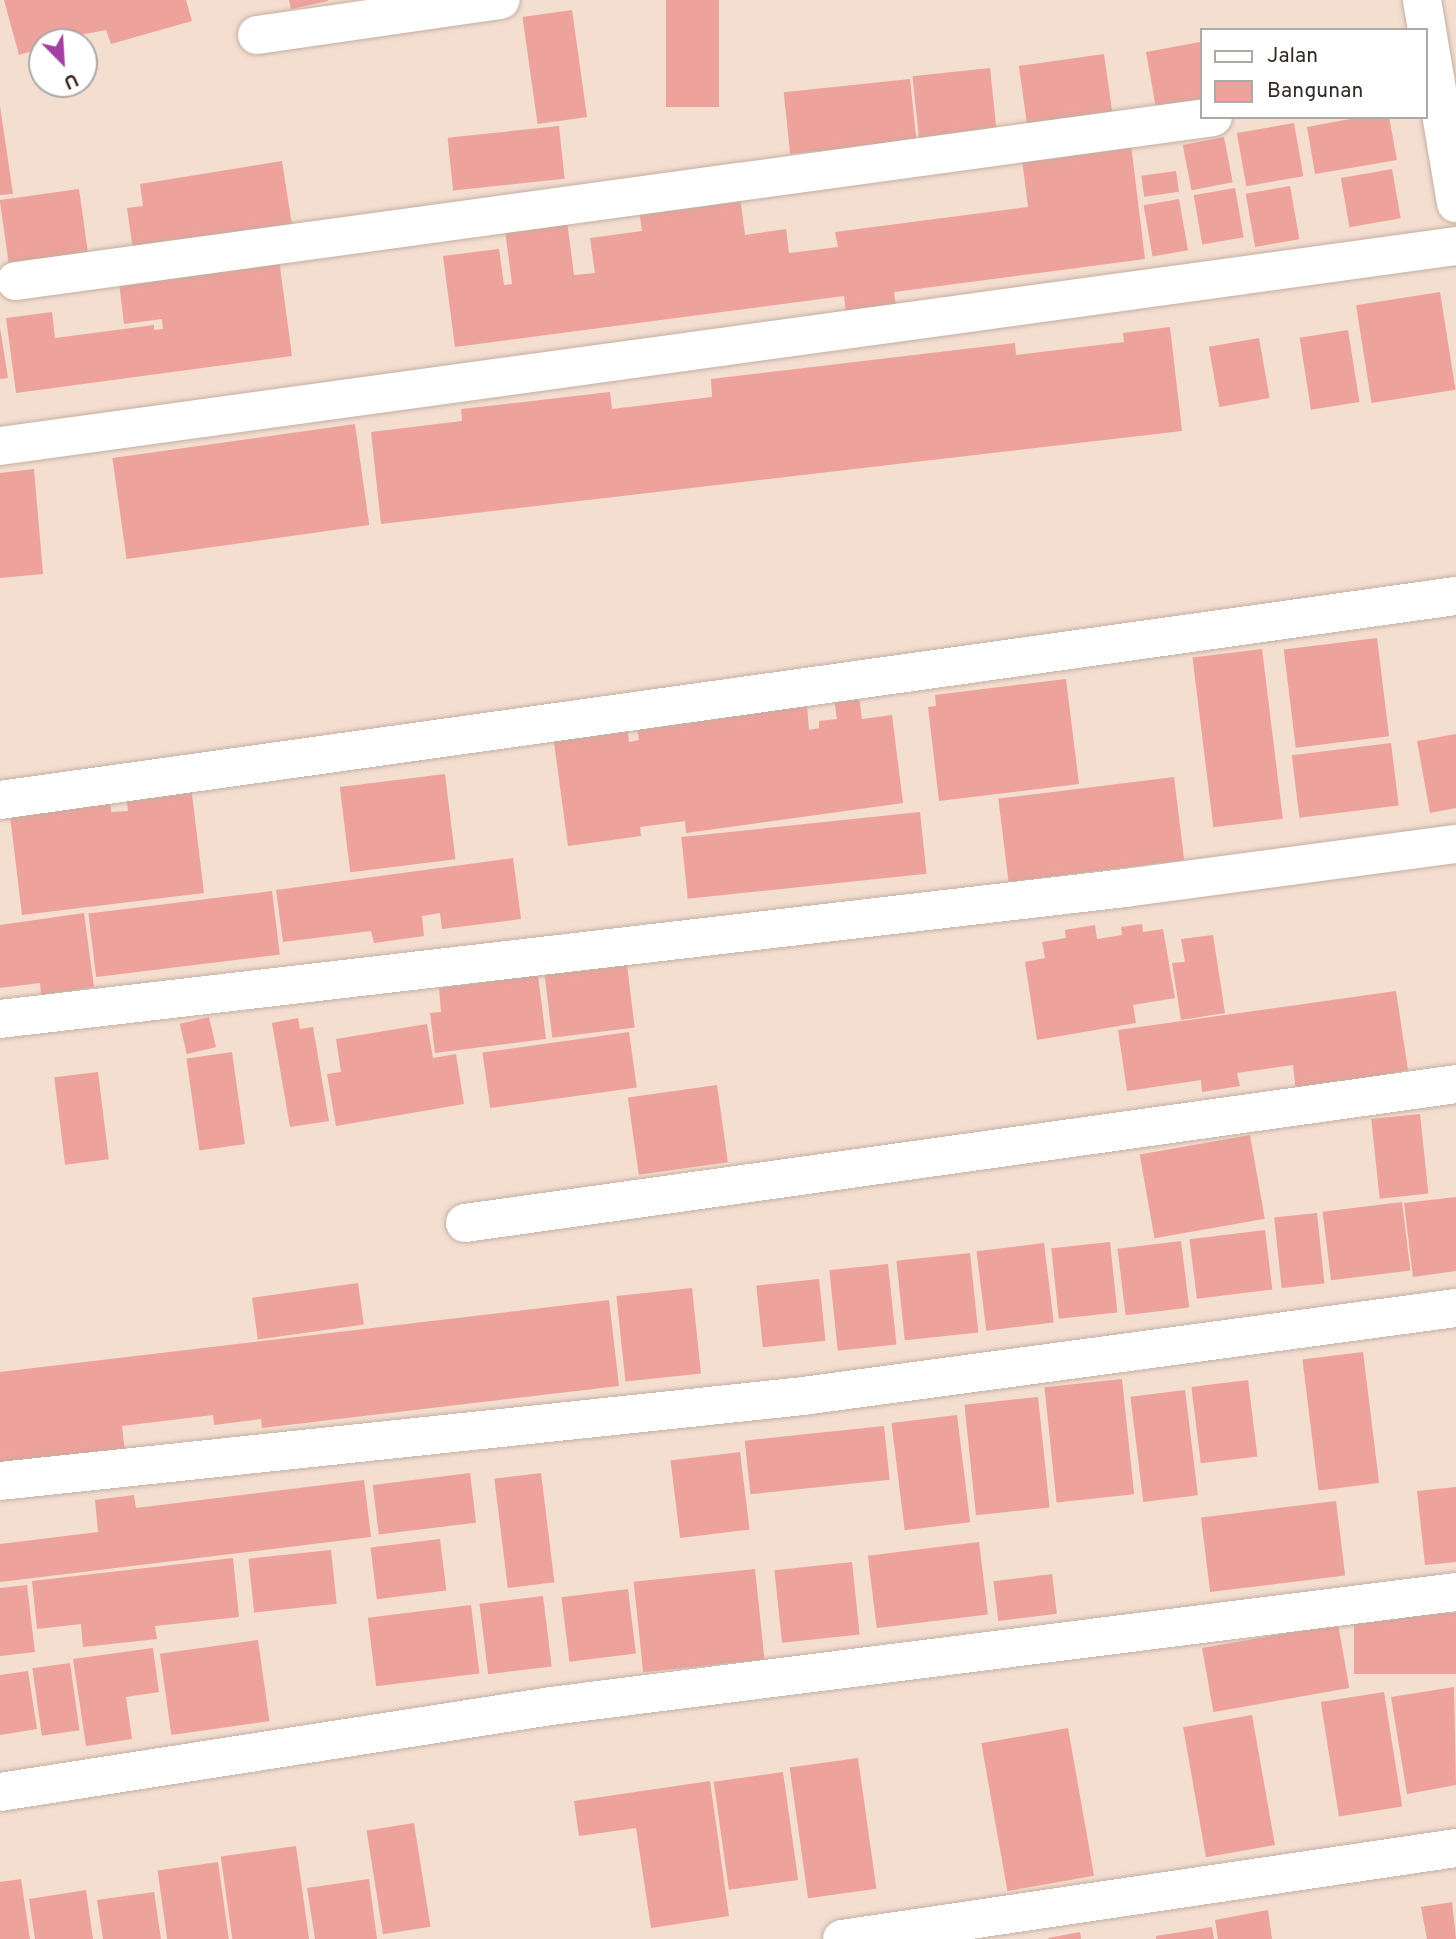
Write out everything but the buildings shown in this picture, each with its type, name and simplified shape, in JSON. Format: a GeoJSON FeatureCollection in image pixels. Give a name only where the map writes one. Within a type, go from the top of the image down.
{"type":"FeatureCollection","features":[{"type":"Feature","properties":{"kind":"street"},"geometry":{"type":"LineString","coordinates":[[257,36],[500,0]]}},
{"type":"Feature","properties":{"kind":"street"},"geometry":{"type":"LineString","coordinates":[[1422,0],[1428,28]]}},
{"type":"Feature","properties":{"kind":"street"},"geometry":{"type":"LineString","coordinates":[[1428,29],[1440,88],[1456,203]]}},
{"type":"Feature","properties":{"kind":"street"},"geometry":{"type":"LineString","coordinates":[[16,281],[1200,119]]}},
{"type":"Feature","properties":{"kind":"street"},"geometry":{"type":"LineString","coordinates":[[0,446],[1456,246]]}},
{"type":"Feature","properties":{"kind":"street"},"geometry":{"type":"LineString","coordinates":[[0,800],[1456,596]]}},
{"type":"Feature","properties":{"kind":"street"},"geometry":{"type":"LineString","coordinates":[[0,1019],[1111,890],[1456,844]]}},
{"type":"Feature","properties":{"kind":"street"},"geometry":{"type":"LineString","coordinates":[[465,1223],[1456,1084]]}},
{"type":"Feature","properties":{"kind":"street"},"geometry":{"type":"LineString","coordinates":[[0,1481],[803,1396],[1456,1308]]}},
{"type":"Feature","properties":{"kind":"street"},"geometry":{"type":"LineString","coordinates":[[0,1792],[551,1706],[1456,1592]]}},
{"type":"Feature","properties":{"kind":"street"},"geometry":{"type":"LineString","coordinates":[[842,1939],[998,1929],[1456,1848]]}}]}
